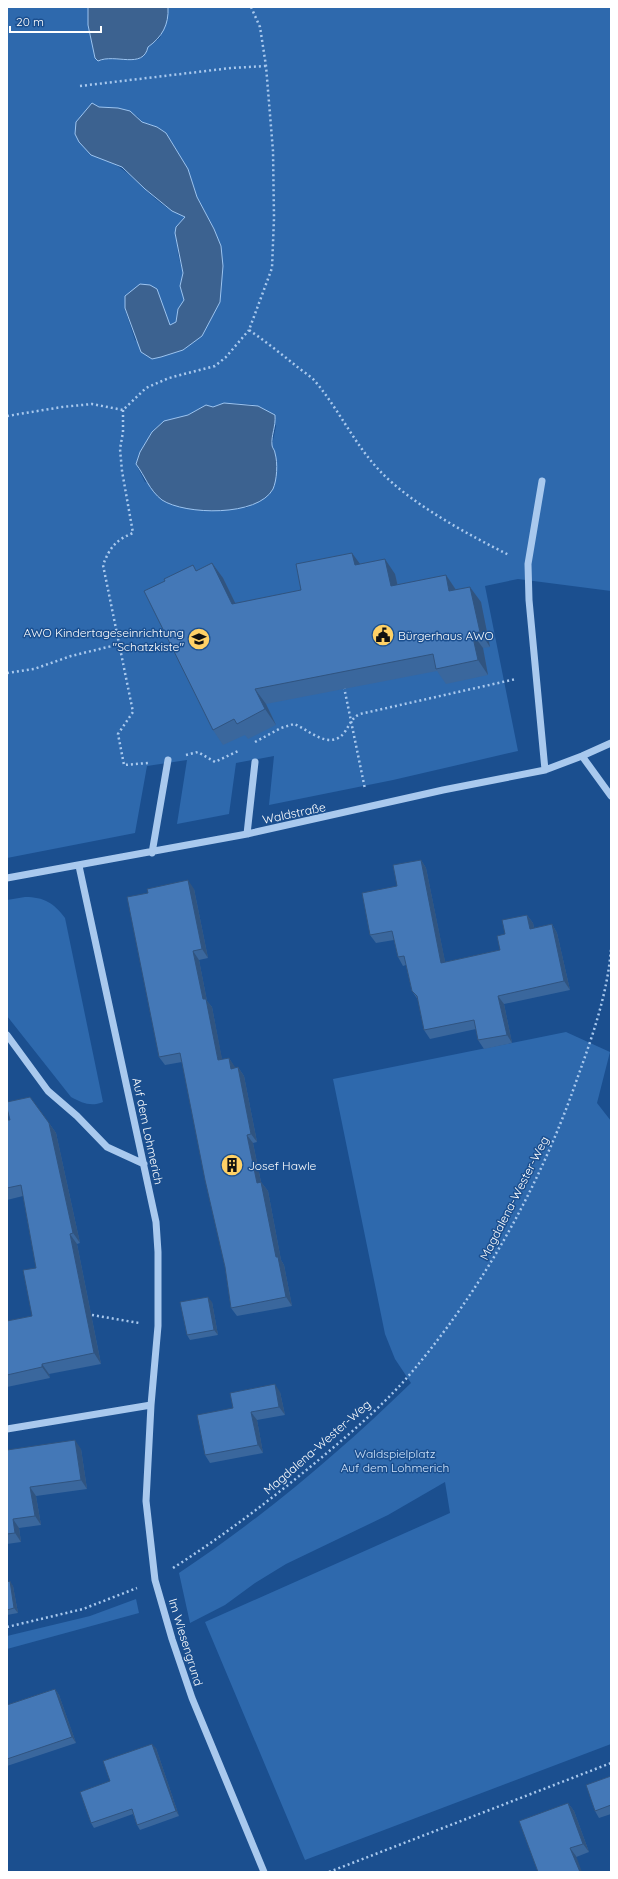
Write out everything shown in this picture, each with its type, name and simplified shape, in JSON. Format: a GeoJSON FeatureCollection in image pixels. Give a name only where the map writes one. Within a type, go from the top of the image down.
{"type":"FeatureCollection","features":[{"type":"Feature","properties":{"kind":"street"},"geometry":{"type":"LineString","coordinates":[[542,481],[528,564],[529,600],[544,770]]}},
{"type":"Feature","properties":{"kind":"street","name":"Waldstraße"},"geometry":{"type":"LineString","coordinates":[[7,878],[247,834],[443,790],[544,770],[582,756],[611,743]]}},
{"type":"Feature","properties":{"kind":"street"},"geometry":{"type":"LineString","coordinates":[[582,756],[611,796]]}},
{"type":"Feature","properties":{"kind":"street"},"geometry":{"type":"LineString","coordinates":[[152,852],[168,760]]}},
{"type":"Feature","properties":{"kind":"street"},"geometry":{"type":"LineString","coordinates":[[247,834],[255,762]]}},
{"type":"Feature","properties":{"kind":"street","name":"Auf dem Lohmerich"},"geometry":{"type":"LineString","coordinates":[[79,866],[156,1222],[158,1326],[151,1405]]}},
{"type":"Feature","properties":{"kind":"street"},"geometry":{"type":"LineString","coordinates":[[7,1035],[48,1091],[77,1116],[107,1147],[144,1164]]}},
{"type":"Feature","properties":{"kind":"street"},"geometry":{"type":"LineString","coordinates":[[7,1429],[151,1405]]}},
{"type":"Feature","properties":{"kind":"street","name":"Im Wiesengrund"},"geometry":{"type":"LineString","coordinates":[[151,1405],[146,1501],[155,1580],[172,1639],[192,1698],[264,1872]]}},
{"type":"Feature","properties":{"kind":"path"},"geometry":{"type":"LineString","coordinates":[[245,748],[215,762],[198,752],[168,760],[124,765],[118,734],[133,712],[103,565],[106,556],[118,539],[133,533],[122,471],[120,449],[123,432],[123,410],[146,388],[169,378],[215,366],[226,357],[249,330],[272,268],[274,245],[273,151],[266,66],[260,27],[251,7]]}},
{"type":"Feature","properties":{"kind":"path"},"geometry":{"type":"LineString","coordinates":[[80,86],[231,68],[266,66]]}},
{"type":"Feature","properties":{"kind":"path"},"geometry":{"type":"LineString","coordinates":[[249,330],[268,343],[313,380],[339,414],[359,446],[380,472],[411,497],[468,535],[528,564]]}},
{"type":"Feature","properties":{"kind":"path"},"geometry":{"type":"LineString","coordinates":[[7,416],[62,407],[92,404],[123,410]]}},
{"type":"Feature","properties":{"kind":"path"},"geometry":{"type":"LineString","coordinates":[[7,673],[34,669],[71,656],[120,644]]}},
{"type":"Feature","properties":{"kind":"path"},"geometry":{"type":"LineString","coordinates":[[251,744],[281,728],[294,724],[312,736],[332,739],[343,733],[351,721],[360,714],[535,675]]}},
{"type":"Feature","properties":{"kind":"path"},"geometry":{"type":"LineString","coordinates":[[344,687],[366,795]]}},
{"type":"Feature","properties":{"kind":"path","name":"Magdalena-Wester-Weg"},"geometry":{"type":"LineString","coordinates":[[7,1627],[83,1609],[155,1580],[234,1527],[344,1438],[403,1381],[456,1315],[496,1255],[538,1176],[559,1128],[591,1042],[609,974],[611,949]]}},
{"type":"Feature","properties":{"kind":"path"},"geometry":{"type":"LineString","coordinates":[[92,1315],[158,1326]]}},
{"type":"Feature","properties":{"kind":"path"},"geometry":{"type":"LineString","coordinates":[[329,1872],[611,1763]]}},
{"type":"Feature","properties":{"kind":"green space"},"geometry":{"type":"Polygon","coordinates":[[[7,7],[88,7],[88,25],[95,58],[99,61],[105,59],[128,60],[140,58],[145,54],[148,47],[160,38],[168,12],[168,7],[611,7],[611,591],[518,579],[485,586],[518,751],[393,780],[269,805],[274,756],[236,763],[229,814],[177,824],[187,760],[147,766],[135,833],[7,858],[7,7]],[[94,104],[108,161],[125,171],[163,205],[185,217],[176,227],[178,254],[183,273],[180,286],[184,300],[178,309],[176,322],[170,325],[163,308],[125,296],[125,309],[135,340],[161,357],[183,350],[202,335],[220,302],[223,266],[214,229],[197,197],[188,169],[166,133],[157,127],[142,122],[137,116],[99,107],[94,104]],[[224,403],[213,407],[206,405],[188,415],[164,421],[152,432],[140,452],[136,464],[145,482],[246,508],[263,498],[273,488],[276,476],[275,453],[272,445],[276,426],[265,411],[259,407],[248,404],[224,403]]]}},
{"type":"Feature","properties":{"kind":"green space"},"geometry":{"type":"Polygon","coordinates":[[[25,897],[38,898],[48,902],[57,908],[65,918],[103,1102],[87,1104],[71,1097],[7,1016],[7,900],[25,897]]]}},
{"type":"Feature","properties":{"kind":"green space","name":"Waldspielplatz Auf dem Lohmerich"},"geometry":{"type":"Polygon","coordinates":[[[566,1032],[610,1052],[597,1103],[611,1121],[611,1744],[305,1860],[205,1622],[450,1513],[445,1482],[388,1515],[286,1564],[255,1583],[225,1605],[190,1623],[179,1573],[241,1530],[300,1483],[384,1409],[411,1383],[395,1359],[385,1334],[333,1079],[566,1032]]]}},
{"type":"Feature","properties":{"kind":"green space"},"geometry":{"type":"Polygon","coordinates":[[[136,1599],[139,1613],[7,1649],[7,1636],[90,1616],[136,1599]]]}},
{"type":"Feature","properties":{"kind":"shaded area"},"geometry":{"type":"Polygon","coordinates":[[[88,7],[168,7],[168,13],[166,25],[161,35],[148,47],[145,54],[140,58],[128,60],[105,59],[98,61],[95,58],[88,25],[88,7]]]}},
{"type":"Feature","properties":{"kind":"shaded area"},"geometry":{"type":"Polygon","coordinates":[[[92,103],[99,107],[118,108],[130,111],[142,122],[157,127],[166,133],[188,169],[197,197],[221,246],[223,266],[220,302],[202,336],[183,350],[152,359],[141,352],[125,308],[125,296],[140,284],[150,285],[157,289],[170,325],[176,322],[178,309],[184,300],[180,286],[183,273],[175,233],[176,227],[185,217],[172,211],[145,189],[122,167],[91,155],[79,142],[75,134],[76,122],[92,103]]]}},
{"type":"Feature","properties":{"kind":"shaded area"},"geometry":{"type":"Polygon","coordinates":[[[224,403],[258,406],[275,415],[272,446],[275,451],[277,471],[273,489],[265,498],[253,505],[220,511],[187,509],[162,500],[150,487],[136,464],[140,452],[152,432],[164,421],[188,415],[206,405],[213,407],[224,403]]]}},
{"type":"Feature","properties":{"kind":"building"},"geometry":{"type":"Polygon","coordinates":[[[352,553],[355,565],[385,559],[391,586],[446,575],[449,591],[470,587],[480,632],[472,633],[478,660],[436,669],[433,654],[255,689],[265,709],[237,724],[234,719],[213,730],[144,591],[165,581],[164,579],[193,565],[196,571],[212,563],[232,604],[301,590],[296,564],[352,553]]]}},
{"type":"Feature","properties":{"kind":"building"},"geometry":{"type":"Polygon","coordinates":[[[421,860],[441,963],[500,950],[497,936],[505,934],[502,920],[527,915],[530,929],[552,924],[564,981],[498,996],[507,1035],[478,1040],[474,1020],[424,1030],[417,996],[412,991],[404,956],[398,957],[392,931],[370,935],[362,893],[397,886],[393,865],[421,860]]]}},
{"type":"Feature","properties":{"kind":"building"},"geometry":{"type":"Polygon","coordinates":[[[188,880],[202,949],[193,951],[203,999],[206,999],[218,1060],[229,1058],[231,1069],[238,1067],[251,1134],[247,1135],[257,1183],[261,1182],[276,1257],[278,1257],[286,1297],[231,1308],[225,1267],[205,1180],[180,1053],[159,1057],[127,897],[148,893],[147,889],[188,880]]]}},
{"type":"Feature","properties":{"kind":"building"},"geometry":{"type":"Polygon","coordinates":[[[30,1097],[49,1123],[73,1233],[70,1234],[94,1353],[42,1364],[42,1367],[7,1375],[7,1321],[32,1316],[23,1270],[36,1268],[21,1185],[7,1188],[7,1120],[10,1120],[7,1102],[30,1097]]]}},
{"type":"Feature","properties":{"kind":"building"},"geometry":{"type":"Polygon","coordinates":[[[208,1297],[214,1330],[187,1335],[180,1302],[208,1297]]]}},
{"type":"Feature","properties":{"kind":"building"},"geometry":{"type":"Polygon","coordinates":[[[275,1384],[279,1407],[251,1412],[258,1445],[205,1455],[197,1415],[233,1408],[230,1393],[275,1384]]]}},
{"type":"Feature","properties":{"kind":"building"},"geometry":{"type":"Polygon","coordinates":[[[75,1440],[81,1480],[30,1487],[35,1516],[13,1519],[15,1533],[7,1534],[7,1450],[75,1440]]]}},
{"type":"Feature","properties":{"kind":"building"},"geometry":{"type":"Polygon","coordinates":[[[10,1581],[14,1608],[7,1610],[7,1582],[10,1581]]]}},
{"type":"Feature","properties":{"kind":"building"},"geometry":{"type":"Polygon","coordinates":[[[55,1689],[72,1737],[7,1759],[7,1705],[55,1689]]]}},
{"type":"Feature","properties":{"kind":"building"},"geometry":{"type":"Polygon","coordinates":[[[152,1744],[176,1811],[137,1825],[132,1809],[91,1823],[80,1792],[110,1781],[103,1761],[152,1744]]]}},
{"type":"Feature","properties":{"kind":"building"},"geometry":{"type":"Polygon","coordinates":[[[611,1776],[611,1805],[595,1811],[586,1785],[611,1776]]]}},
{"type":"Feature","properties":{"kind":"building"},"geometry":{"type":"Polygon","coordinates":[[[568,1803],[583,1844],[570,1848],[580,1872],[538,1872],[519,1821],[568,1803]]]}},
{"type":"Feature","properties":{"kind":"place","name":"Bürgerhaus AWO"},"geometry":{"type":"Point","coordinates":[383,635]}},
{"type":"Feature","properties":{"kind":"place","name":"AWO Kindertageseinrichtung \"Schatzkiste\""},"geometry":{"type":"Point","coordinates":[199,639]}},
{"type":"Feature","properties":{"kind":"place","name":"Josef Hawle"},"geometry":{"type":"Point","coordinates":[232,1165]}}]}
